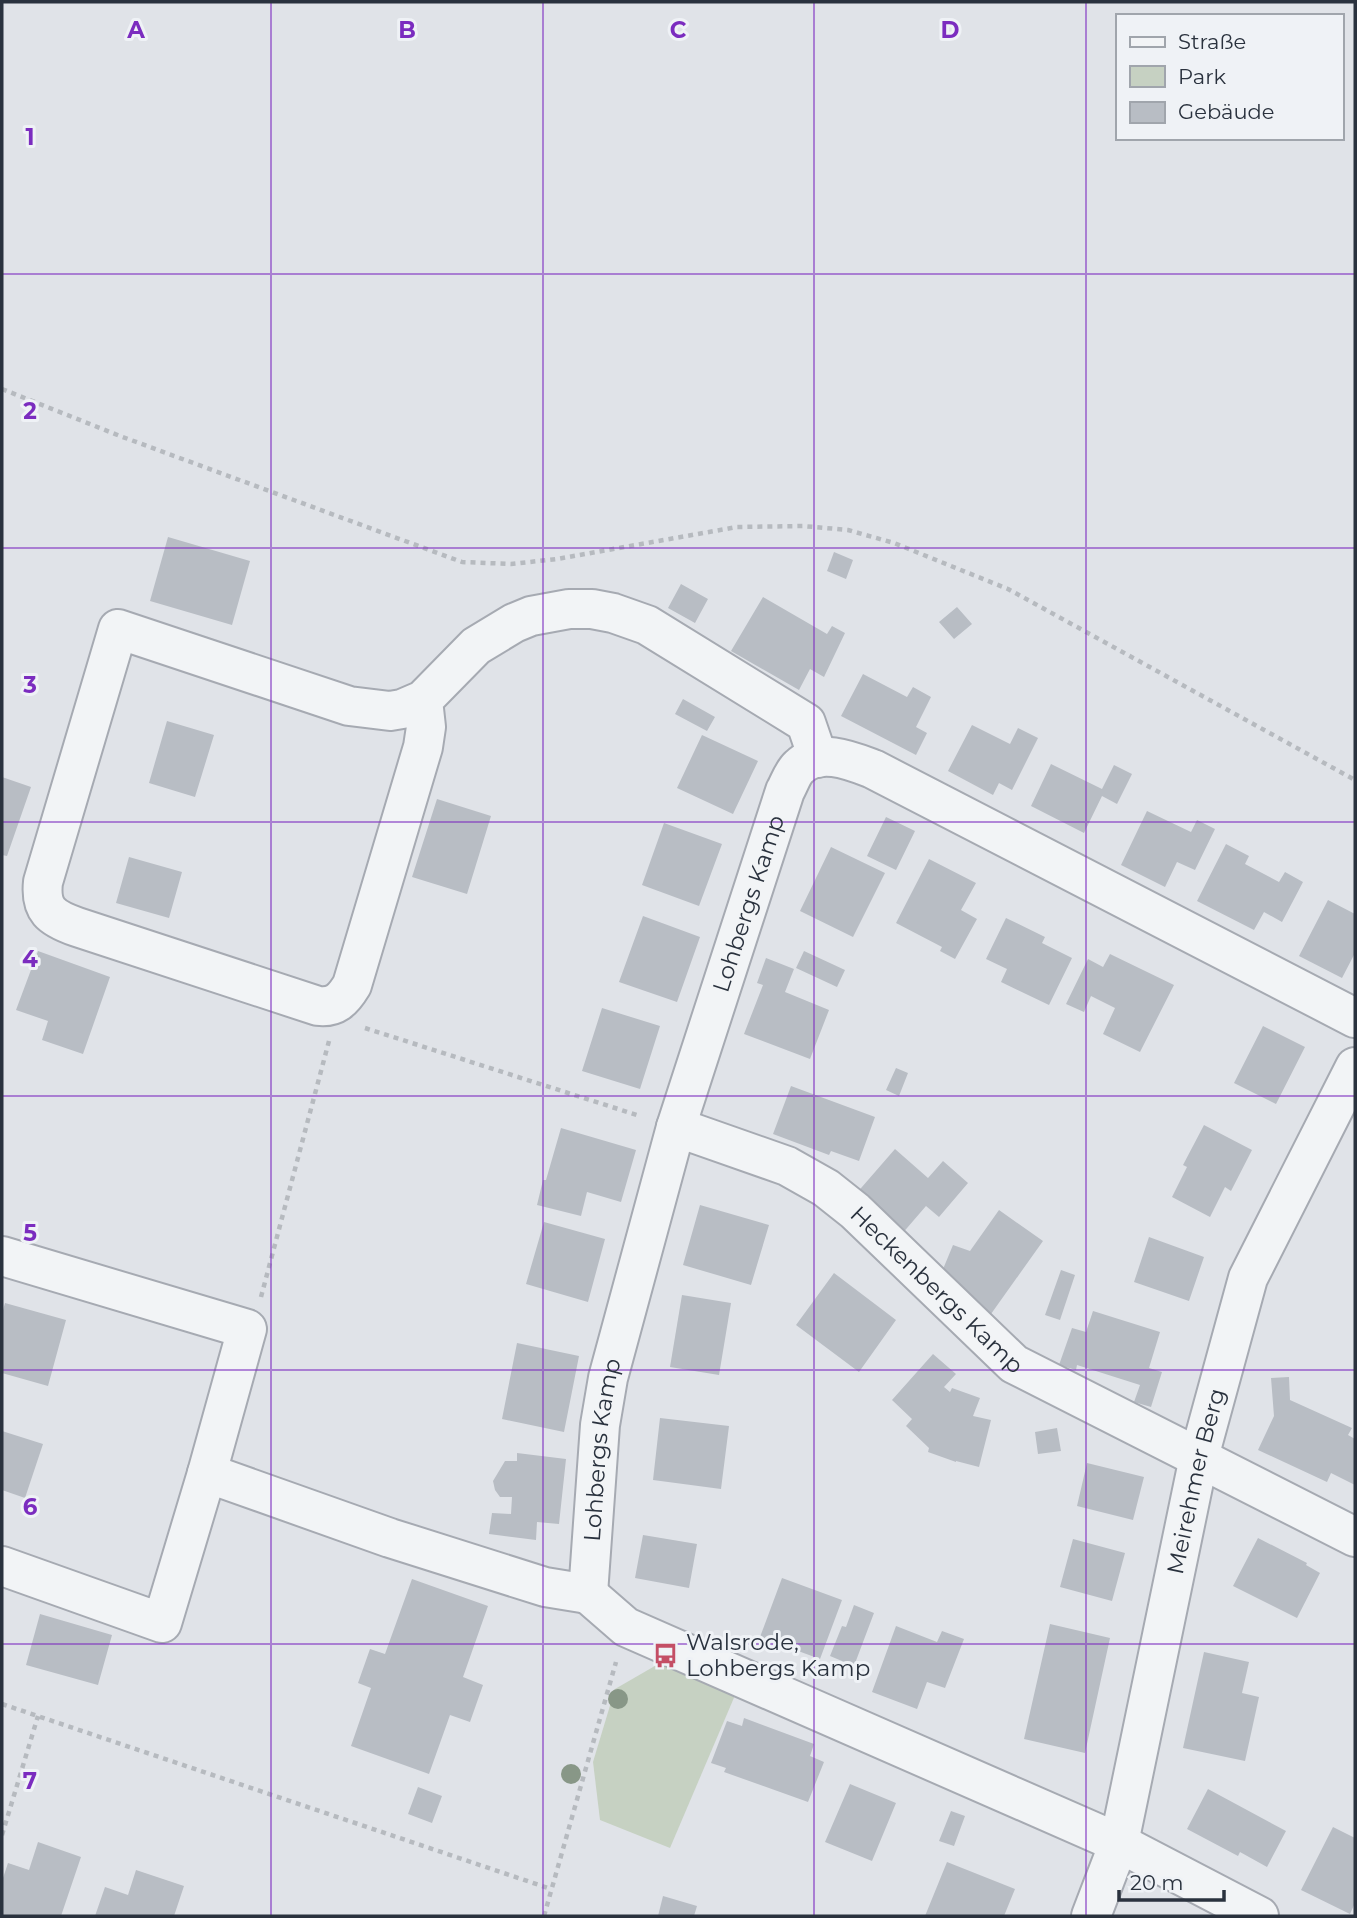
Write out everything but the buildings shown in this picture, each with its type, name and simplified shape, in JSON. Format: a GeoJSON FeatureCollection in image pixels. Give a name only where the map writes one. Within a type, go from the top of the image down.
{"type":"FeatureCollection","features":[{"type":"Feature","properties":{"kind":"street"},"geometry":{"type":"LineString","coordinates":[[406,705],[426,727],[423,747],[352,985],[333,1006],[318,1006],[66,924],[50,914],[44,906],[41,896],[43,882],[118,629],[349,706],[406,705],[477,646],[514,623],[531,616],[569,609],[592,609],[613,612],[647,625],[806,723],[818,758],[842,757],[873,769],[1355,1018]]}},
{"type":"Feature","properties":{"kind":"street","name":"Lohbergs Kamp"},"geometry":{"type":"LineString","coordinates":[[588,1594],[600,1425],[608,1378],[676,1127],[785,791],[799,766],[818,758]]}},
{"type":"Feature","properties":{"kind":"street","name":"Meirehmer Berg"},"geometry":{"type":"LineString","coordinates":[[1091,1916],[1119,1843],[1199,1458],[1248,1278],[1355,1067]]}},
{"type":"Feature","properties":{"kind":"street","name":"Heckenbergs Kamp"},"geometry":{"type":"LineString","coordinates":[[676,1127],[787,1166],[826,1188],[855,1210],[1014,1364],[1355,1537]]}},
{"type":"Feature","properties":{"kind":"street"},"geometry":{"type":"LineString","coordinates":[[2,1256],[247,1329],[162,1623],[2,1566]]}},
{"type":"Feature","properties":{"kind":"street"},"geometry":{"type":"LineString","coordinates":[[207,1473],[390,1538],[545,1587],[588,1594],[626,1627],[1119,1843],[1259,1916]]}},
{"type":"Feature","properties":{"kind":"path"},"geometry":{"type":"LineString","coordinates":[[2,389],[120,436],[462,562],[511,564],[558,559],[737,527],[803,526],[848,530],[894,543],[1008,589],[1355,780]]}},
{"type":"Feature","properties":{"kind":"path"},"geometry":{"type":"LineString","coordinates":[[333,1006],[353,1024],[676,1127]]}},
{"type":"Feature","properties":{"kind":"path"},"geometry":{"type":"LineString","coordinates":[[247,1329],[254,1322],[332,1030],[333,1006]]}},
{"type":"Feature","properties":{"kind":"path"},"geometry":{"type":"LineString","coordinates":[[544,1916],[626,1627]]}},
{"type":"Feature","properties":{"kind":"path"},"geometry":{"type":"LineString","coordinates":[[2,1704],[551,1889]]}},
{"type":"Feature","properties":{"kind":"path"},"geometry":{"type":"LineString","coordinates":[[2,1835],[38,1716]]}},
{"type":"Feature","properties":{"kind":"green space"},"geometry":{"type":"Polygon","coordinates":[[[660,1663],[736,1693],[670,1848],[600,1820],[593,1762],[615,1689],[660,1663]]]}},
{"type":"Feature","properties":{"kind":"place","name":"Walsrode, Lohbergs Kamp"},"geometry":{"type":"Point","coordinates":[666,1655]}}]}
